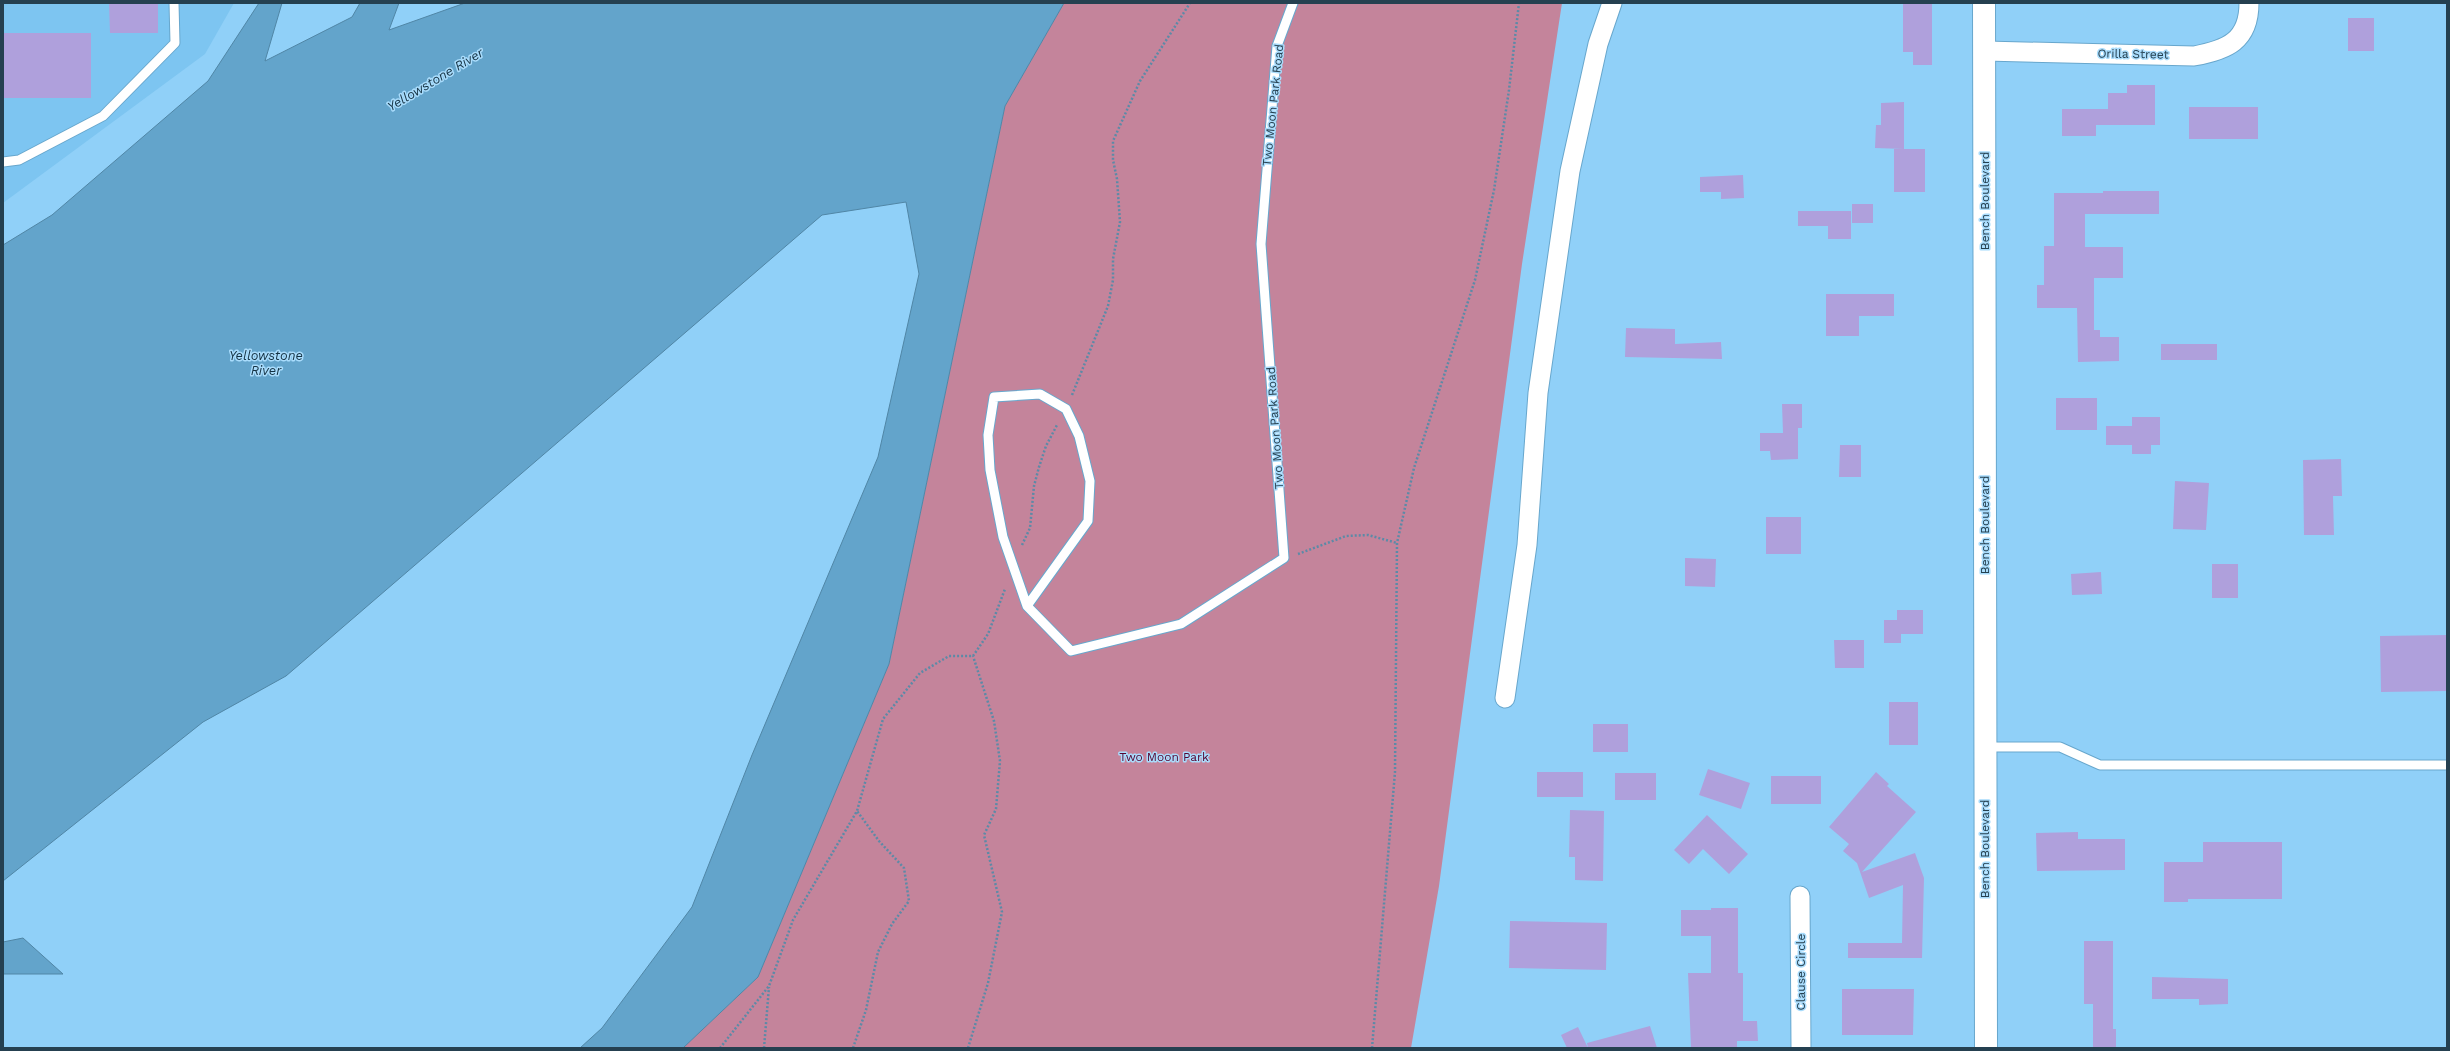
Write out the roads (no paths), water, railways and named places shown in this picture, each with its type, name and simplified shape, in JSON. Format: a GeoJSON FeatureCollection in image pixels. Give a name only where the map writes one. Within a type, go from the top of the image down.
{"type":"FeatureCollection","features":[{"type":"Feature","properties":{"kind":"main road","name":"Bench Boulevard"},"geometry":{"type":"LineString","coordinates":[[1984,3],[1984,747],[1986,1048]]}},
{"type":"Feature","properties":{"kind":"street"},"geometry":{"type":"LineString","coordinates":[[1505,698],[1528,545],[1538,393],[1570,171],[1598,44],[1612,3]]}},
{"type":"Feature","properties":{"kind":"street","name":"Orilla Street"},"geometry":{"type":"LineString","coordinates":[[1985,51],[2194,56],[2219,51],[2238,37],[2249,21],[2249,3]]}},
{"type":"Feature","properties":{"kind":"street","name":"Clause Circle"},"geometry":{"type":"LineString","coordinates":[[1800,896],[1801,1048]]}},
{"type":"Feature","properties":{"kind":"lane"},"geometry":{"type":"LineString","coordinates":[[3,162],[19,160],[103,116],[175,43],[174,3]]}},
{"type":"Feature","properties":{"kind":"lane","name":"Two Moon Park Road"},"geometry":{"type":"LineString","coordinates":[[1027,606],[1071,651],[1181,624],[1284,558],[1261,244],[1277,46],[1293,3]]}},
{"type":"Feature","properties":{"kind":"lane"},"geometry":{"type":"LineString","coordinates":[[1040,394],[1066,409],[1079,436],[1090,481],[1088,521],[1027,606],[1003,537],[990,470],[988,435],[994,397],[1040,394]]}},
{"type":"Feature","properties":{"kind":"lane"},"geometry":{"type":"LineString","coordinates":[[1984,747],[2060,747],[2100,765],[2447,765]]}},
{"type":"Feature","properties":{"kind":"water","name":"Yellowstone River"},"geometry":{"type":"Polygon","coordinates":[[[259,3],[282,3],[265,61],[352,17],[360,3],[399,3],[389,30],[465,3],[1064,3],[1005,106],[889,664],[758,977],[683,1048],[580,1048],[602,1028],[692,907],[752,755],[878,457],[919,274],[906,202],[822,215],[286,676],[203,722],[3,881],[3,245],[52,215],[208,81],[259,3]]]}},
{"type":"Feature","properties":{"kind":"water"},"geometry":{"type":"Polygon","coordinates":[[[23,938],[63,974],[3,974],[3,942],[23,938]]]}},
{"type":"Feature","properties":{"kind":"park label","name":"Two Moon Park"},"geometry":{"type":"Point","coordinates":[1164,757]}}]}
